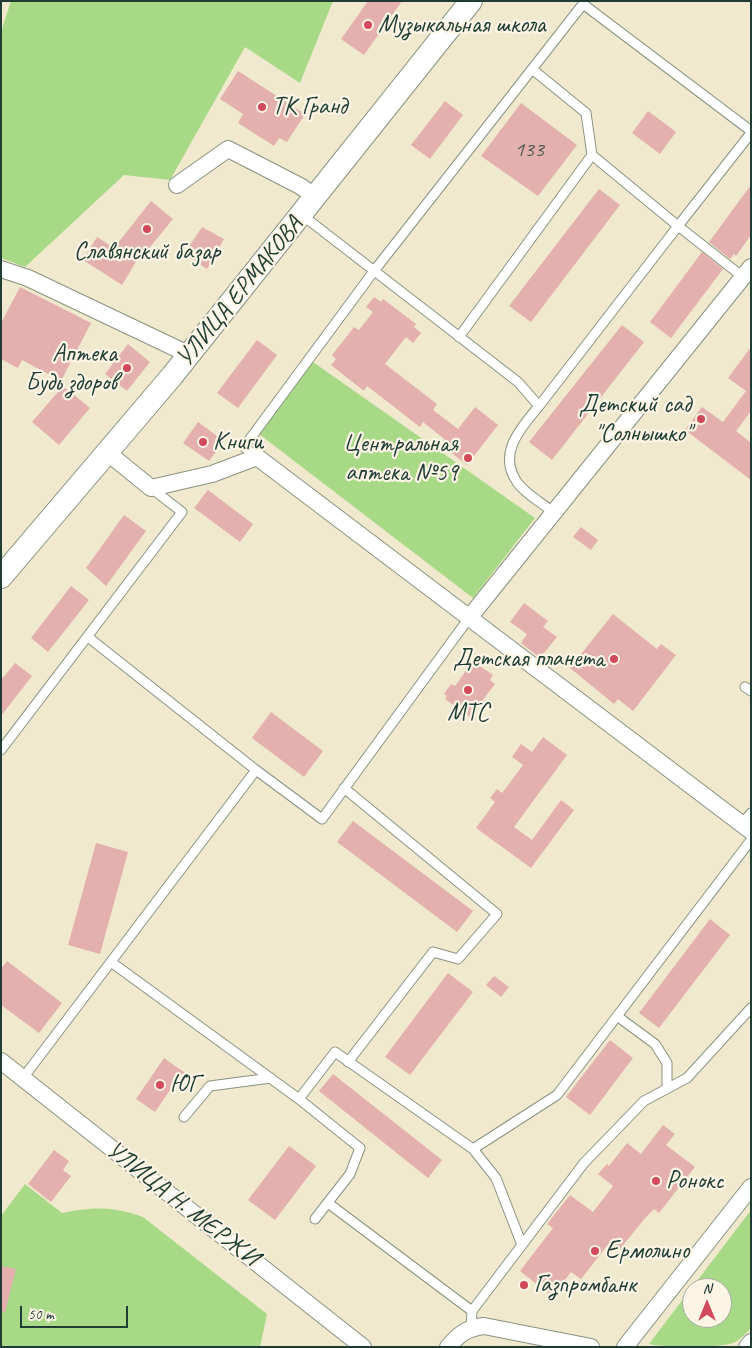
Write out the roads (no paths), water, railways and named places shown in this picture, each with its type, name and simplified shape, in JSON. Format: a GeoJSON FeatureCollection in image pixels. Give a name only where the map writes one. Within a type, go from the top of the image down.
{"type":"FeatureCollection","features":[{"type":"Feature","properties":{"kind":"street","name":"УЛИЦА ЕРМАКОВА"},"geometry":{"type":"LineString","coordinates":[[1,577],[108,453],[302,215],[471,1]]}},
{"type":"Feature","properties":{"kind":"street"},"geometry":{"type":"LineString","coordinates":[[176,185],[228,149],[300,186],[316,197]]}},
{"type":"Feature","properties":{"kind":"street"},"geometry":{"type":"LineString","coordinates":[[1,269],[28,278],[188,354]]}},
{"type":"Feature","properties":{"kind":"street"},"geometry":{"type":"LineString","coordinates":[[469,618],[747,272]]}},
{"type":"Feature","properties":{"kind":"street"},"geometry":{"type":"LineString","coordinates":[[108,453],[151,488],[212,474],[257,457],[469,618],[748,823]]}},
{"type":"Feature","properties":{"kind":"street","name":"УЛИЦА Н. МЕРЖИ"},"geometry":{"type":"LineString","coordinates":[[1,1061],[363,1347]]}},
{"type":"Feature","properties":{"kind":"street"},"geometry":{"type":"LineString","coordinates":[[625,1347],[751,1187]]}},
{"type":"Feature","properties":{"kind":"street"},"geometry":{"type":"LineString","coordinates":[[448,1347],[462,1332],[471,1327],[484,1326],[591,1347]]}},
{"type":"Feature","properties":{"kind":"street"},"geometry":{"type":"LineString","coordinates":[[747,1347],[751,1342]]}},
{"type":"Feature","properties":{"kind":"lane"},"geometry":{"type":"LineString","coordinates":[[257,457],[244,447],[374,271],[583,4],[751,132],[515,438],[511,447],[509,466],[517,483],[553,512]]}},
{"type":"Feature","properties":{"kind":"lane"},"geometry":{"type":"LineString","coordinates":[[532,69],[586,113],[592,156],[678,226],[747,272]]}},
{"type":"Feature","properties":{"kind":"lane"},"geometry":{"type":"LineString","coordinates":[[459,337],[592,156]]}},
{"type":"Feature","properties":{"kind":"lane"},"geometry":{"type":"LineString","coordinates":[[302,215],[518,382],[539,406]]}},
{"type":"Feature","properties":{"kind":"lane"},"geometry":{"type":"LineString","coordinates":[[1,750],[182,512],[151,488]]}},
{"type":"Feature","properties":{"kind":"lane"},"geometry":{"type":"LineString","coordinates":[[88,637],[256,770],[322,819],[469,618]]}},
{"type":"Feature","properties":{"kind":"lane"},"geometry":{"type":"LineString","coordinates":[[23,1078],[256,770]]}},
{"type":"Feature","properties":{"kind":"lane"},"geometry":{"type":"LineString","coordinates":[[344,788],[497,914],[458,959],[433,952],[348,1062]]}},
{"type":"Feature","properties":{"kind":"lane"},"geometry":{"type":"LineString","coordinates":[[473,1149],[557,1095],[751,840]]}},
{"type":"Feature","properties":{"kind":"lane"},"geometry":{"type":"LineString","coordinates":[[111,962],[271,1078],[360,1148],[350,1174],[315,1219]]}},
{"type":"Feature","properties":{"kind":"lane"},"geometry":{"type":"LineString","coordinates":[[471,1327],[472,1311],[584,1163],[644,1101],[687,1078],[751,1008]]}},
{"type":"Feature","properties":{"kind":"lane"},"geometry":{"type":"LineString","coordinates":[[617,1016],[655,1044],[667,1063],[667,1088]]}},
{"type":"Feature","properties":{"kind":"lane"},"geometry":{"type":"LineString","coordinates":[[299,1099],[335,1052],[473,1149],[496,1178],[522,1245]]}},
{"type":"Feature","properties":{"kind":"lane"},"geometry":{"type":"LineString","coordinates":[[184,1117],[210,1086],[271,1078]]}},
{"type":"Feature","properties":{"kind":"lane"},"geometry":{"type":"LineString","coordinates":[[328,1203],[472,1311]]}},
{"type":"Feature","properties":{"kind":"place","name":"Музыкальная школа"},"geometry":{"type":"Point","coordinates":[368,25]}},
{"type":"Feature","properties":{"kind":"place","name":"ТК Гранд"},"geometry":{"type":"Point","coordinates":[262,107]}},
{"type":"Feature","properties":{"kind":"place","name":"Славянский базар"},"geometry":{"type":"Point","coordinates":[147,229]}},
{"type":"Feature","properties":{"kind":"place","name":"Аптека Будь здоров"},"geometry":{"type":"Point","coordinates":[127,368]}},
{"type":"Feature","properties":{"kind":"place","name":"Детский сад \"Солнышко\""},"geometry":{"type":"Point","coordinates":[701,419]}},
{"type":"Feature","properties":{"kind":"place","name":"Книги"},"geometry":{"type":"Point","coordinates":[203,442]}},
{"type":"Feature","properties":{"kind":"place","name":"Центральная аптека №59"},"geometry":{"type":"Point","coordinates":[468,458]}},
{"type":"Feature","properties":{"kind":"place","name":"Детская планета"},"geometry":{"type":"Point","coordinates":[614,659]}},
{"type":"Feature","properties":{"kind":"place","name":"МТС"},"geometry":{"type":"Point","coordinates":[468,690]}},
{"type":"Feature","properties":{"kind":"place","name":"ЮГ"},"geometry":{"type":"Point","coordinates":[160,1085]}},
{"type":"Feature","properties":{"kind":"place","name":"Ронокс"},"geometry":{"type":"Point","coordinates":[656,1181]}},
{"type":"Feature","properties":{"kind":"place","name":"Ермолино"},"geometry":{"type":"Point","coordinates":[595,1251]}},
{"type":"Feature","properties":{"kind":"place","name":"Газпромбанк"},"geometry":{"type":"Point","coordinates":[524,1285]}}]}
